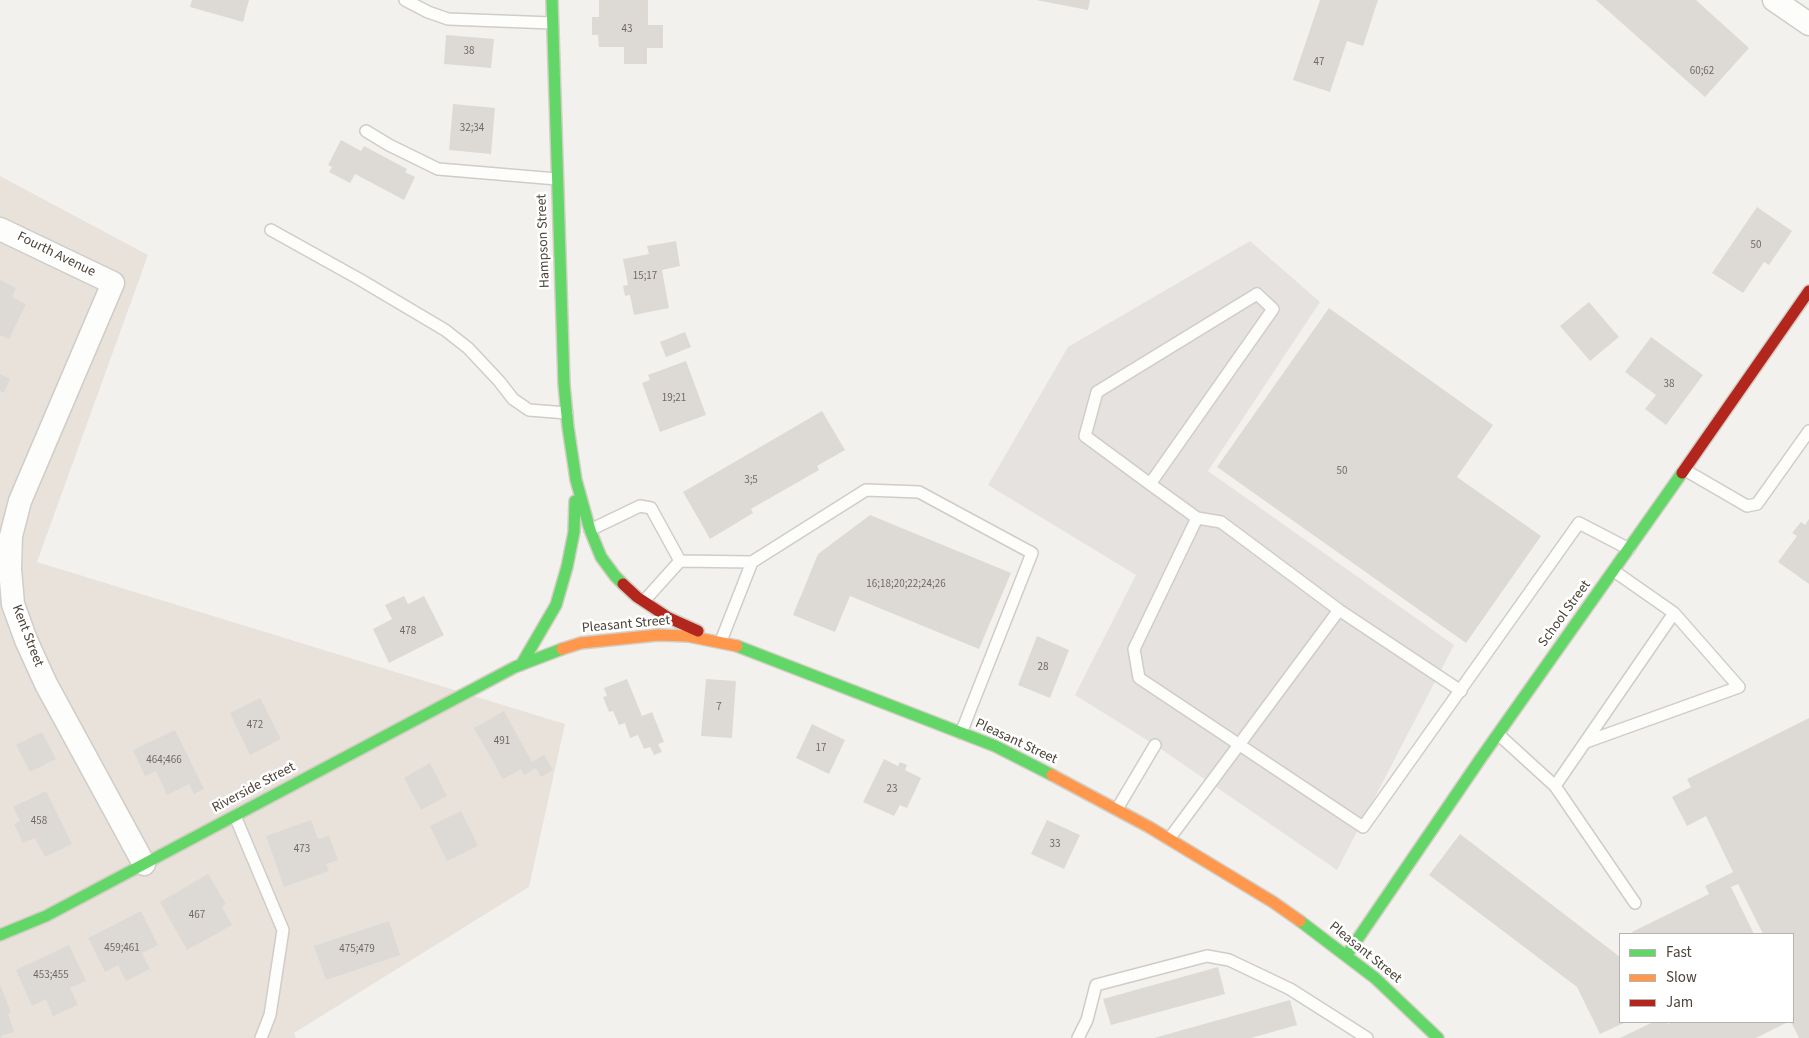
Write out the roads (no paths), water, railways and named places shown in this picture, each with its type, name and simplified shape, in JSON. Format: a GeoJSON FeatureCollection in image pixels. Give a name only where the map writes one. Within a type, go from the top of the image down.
{"type":"FeatureCollection","features":[{"type":"Feature","properties":{"kind":"street","name":"Hampson Street"},"geometry":{"type":"LineString","coordinates":[[552,0],[564,384],[576,480],[590,530],[601,557],[615,576],[637,597],[669,618],[721,641]]}},
{"type":"Feature","properties":{"kind":"street"},"geometry":{"type":"LineString","coordinates":[[1774,0],[1809,24]]}},
{"type":"Feature","properties":{"kind":"street","name":"Fourth Avenue"},"geometry":{"type":"LineString","coordinates":[[0,229],[112,282]]}},
{"type":"Feature","properties":{"kind":"street","name":"Kent Street"},"geometry":{"type":"LineString","coordinates":[[112,282],[20,501],[11,536],[10,570],[13,604],[26,640],[46,684],[144,864]]}},
{"type":"Feature","properties":{"kind":"street","name":"School Street"},"geometry":{"type":"LineString","coordinates":[[1346,956],[1498,734],[1809,291]]}},
{"type":"Feature","properties":{"kind":"street","name":"Hampson Street"},"geometry":{"type":"LineString","coordinates":[[521,665],[556,605],[567,567],[574,532],[576,480]]}},
{"type":"Feature","properties":{"kind":"street","name":"Pleasant Street"},"geometry":{"type":"LineString","coordinates":[[521,665],[580,643],[617,638],[658,635],[688,636],[721,641],[742,647],[995,746],[1117,809],[1273,902],[1374,978],[1438,1038]]}},
{"type":"Feature","properties":{"kind":"street","name":"Riverside Street"},"geometry":{"type":"LineString","coordinates":[[0,935],[46,916],[521,665]]}},
{"type":"Feature","properties":{"kind":"lane"},"geometry":{"type":"LineString","coordinates":[[405,0],[428,12],[448,19],[552,22]]}},
{"type":"Feature","properties":{"kind":"lane"},"geometry":{"type":"LineString","coordinates":[[366,131],[389,145],[438,169],[557,179]]}},
{"type":"Feature","properties":{"kind":"lane"},"geometry":{"type":"LineString","coordinates":[[270,230],[359,279],[445,330],[468,348],[499,381],[512,399],[529,410],[567,413]]}},
{"type":"Feature","properties":{"kind":"lane"},"geometry":{"type":"LineString","coordinates":[[1150,484],[1273,309],[1257,294],[1097,392],[1085,436],[1150,484],[1197,518],[1221,522],[1339,610],[1461,691]]}},
{"type":"Feature","properties":{"kind":"lane"},"geometry":{"type":"LineString","coordinates":[[1685,470],[1747,506],[1757,504],[1809,430]]}},
{"type":"Feature","properties":{"kind":"lane"},"geometry":{"type":"LineString","coordinates":[[644,602],[680,561],[752,562],[866,490],[919,492],[1032,552],[961,733]]}},
{"type":"Feature","properties":{"kind":"lane"},"geometry":{"type":"LineString","coordinates":[[590,530],[640,506],[651,508],[680,561]]}},
{"type":"Feature","properties":{"kind":"lane"},"geometry":{"type":"LineString","coordinates":[[1197,518],[1134,649],[1139,678],[1238,746],[1362,827],[1580,523],[1629,549]]}},
{"type":"Feature","properties":{"kind":"lane"},"geometry":{"type":"LineString","coordinates":[[721,641],[752,562]]}},
{"type":"Feature","properties":{"kind":"lane"},"geometry":{"type":"LineString","coordinates":[[1586,742],[1738,688],[1674,613],[1614,571]]}},
{"type":"Feature","properties":{"kind":"lane"},"geometry":{"type":"LineString","coordinates":[[1169,839],[1339,610]]}},
{"type":"Feature","properties":{"kind":"lane"},"geometry":{"type":"LineString","coordinates":[[1555,786],[1674,613]]}},
{"type":"Feature","properties":{"kind":"lane"},"geometry":{"type":"LineString","coordinates":[[1498,734],[1555,786],[1635,903]]}},
{"type":"Feature","properties":{"kind":"lane"},"geometry":{"type":"LineString","coordinates":[[1117,809],[1155,745]]}},
{"type":"Feature","properties":{"kind":"lane"},"geometry":{"type":"LineString","coordinates":[[235,816],[283,930],[270,1015],[261,1038]]}},
{"type":"Feature","properties":{"kind":"lane"},"geometry":{"type":"LineString","coordinates":[[1078,1038],[1087,1020],[1096,986],[1207,956],[1229,960],[1290,989],[1367,1038]]}}]}
